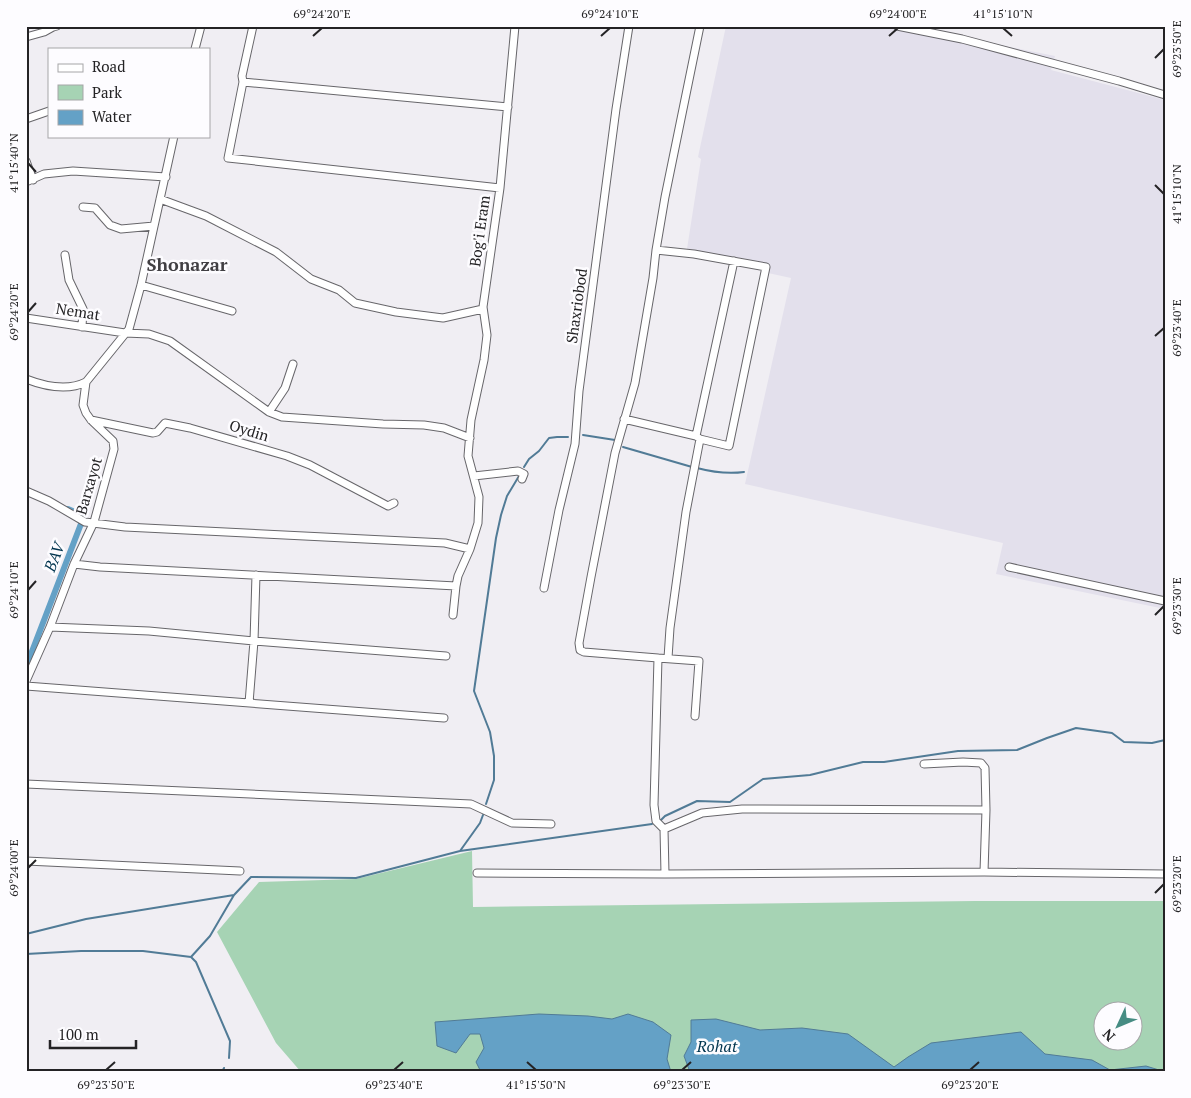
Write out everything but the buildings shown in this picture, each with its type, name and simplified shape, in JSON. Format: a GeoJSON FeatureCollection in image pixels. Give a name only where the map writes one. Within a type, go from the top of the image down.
{"type":"FeatureCollection","features":[{"type":"Feature","properties":{"kind":"street"},"geometry":{"type":"LineString","coordinates":[[26,37],[44,32],[53,26],[58,26]]}},
{"type":"Feature","properties":{"kind":"street"},"geometry":{"type":"LineString","coordinates":[[194,48],[201,26]]}},
{"type":"Feature","properties":{"kind":"street"},"geometry":{"type":"LineString","coordinates":[[253,26],[242,76],[243,82],[228,158],[500,188]]}},
{"type":"Feature","properties":{"kind":"street","name":"Bog'i Eram"},"geometry":{"type":"LineString","coordinates":[[453,615],[456,586],[478,523],[479,497],[468,456],[472,420],[487,335],[483,309],[500,188],[515,26]]}},
{"type":"Feature","properties":{"kind":"street","name":"Shaxriobod"},"geometry":{"type":"LineString","coordinates":[[544,588],[559,510],[575,444],[616,109],[629,26]]}},
{"type":"Feature","properties":{"kind":"street"},"geometry":{"type":"LineString","coordinates":[[695,716],[699,661],[584,652],[580,650],[579,646],[590,577],[615,454],[635,383],[656,250],[700,26]]}},
{"type":"Feature","properties":{"kind":"street"},"geometry":{"type":"LineString","coordinates":[[897,26],[962,39],[1165,95]]}},
{"type":"Feature","properties":{"kind":"street"},"geometry":{"type":"LineString","coordinates":[[243,82],[508,107]]}},
{"type":"Feature","properties":{"kind":"street"},"geometry":{"type":"LineString","coordinates":[[26,119],[48,111]]}},
{"type":"Feature","properties":{"kind":"street"},"geometry":{"type":"LineString","coordinates":[[26,379],[36,383],[64,387],[81,385],[86,382],[129,329],[174,138]]}},
{"type":"Feature","properties":{"kind":"street"},"geometry":{"type":"LineString","coordinates":[[26,161],[30,181],[44,174],[73,171],[166,177]]}},
{"type":"Feature","properties":{"kind":"street"},"geometry":{"type":"LineString","coordinates":[[160,199],[206,216],[276,252],[311,279],[339,290],[355,303],[396,312],[443,318],[483,309]]}},
{"type":"Feature","properties":{"kind":"street"},"geometry":{"type":"LineString","coordinates":[[82,207],[94,208],[110,225],[121,229],[154,226]]}},
{"type":"Feature","properties":{"kind":"street"},"geometry":{"type":"LineString","coordinates":[[624,419],[729,446],[766,267],[694,254],[656,250]]}},
{"type":"Feature","properties":{"kind":"street"},"geometry":{"type":"LineString","coordinates":[[66,255],[69,280],[83,309],[82,327]]}},
{"type":"Feature","properties":{"kind":"street"},"geometry":{"type":"LineString","coordinates":[[668,658],[670,628],[698,438],[734,261]]}},
{"type":"Feature","properties":{"kind":"street"},"geometry":{"type":"LineString","coordinates":[[141,284],[232,312]]}},
{"type":"Feature","properties":{"kind":"street","name":"Nemat"},"geometry":{"type":"LineString","coordinates":[[26,318],[124,333],[148,334],[170,341],[269,412],[282,418],[424,425],[444,428],[470,438]]}},
{"type":"Feature","properties":{"kind":"street"},"geometry":{"type":"LineString","coordinates":[[269,412],[285,388],[293,364]]}},
{"type":"Feature","properties":{"kind":"street"},"geometry":{"type":"LineString","coordinates":[[86,382],[84,405],[86,414],[91,420]]}},
{"type":"Feature","properties":{"kind":"street","name":"Oydin"},"geometry":{"type":"LineString","coordinates":[[91,420],[153,433],[157,432],[165,423],[190,428],[287,456],[310,465],[388,506],[394,503]]}},
{"type":"Feature","properties":{"kind":"street","name":"Barxayot"},"geometry":{"type":"LineString","coordinates":[[26,681],[50,627],[74,564],[94,522],[114,449],[113,441],[91,420]]}},
{"type":"Feature","properties":{"kind":"street"},"geometry":{"type":"LineString","coordinates":[[474,476],[518,471],[524,474],[522,479]]}},
{"type":"Feature","properties":{"kind":"street"},"geometry":{"type":"LineString","coordinates":[[26,491],[82,520],[94,522],[125,526],[445,543],[470,549]]}},
{"type":"Feature","properties":{"kind":"street"},"geometry":{"type":"LineString","coordinates":[[74,564],[100,567],[456,586]]}},
{"type":"Feature","properties":{"kind":"street"},"geometry":{"type":"LineString","coordinates":[[1008,567],[1165,601]]}},
{"type":"Feature","properties":{"kind":"street"},"geometry":{"type":"LineString","coordinates":[[249,703],[254,641],[256,575]]}},
{"type":"Feature","properties":{"kind":"street"},"geometry":{"type":"LineString","coordinates":[[50,627],[149,631],[446,656]]}},
{"type":"Feature","properties":{"kind":"street"},"geometry":{"type":"LineString","coordinates":[[658,658],[654,805],[656,821],[664,829],[665,874]]}},
{"type":"Feature","properties":{"kind":"street"},"geometry":{"type":"LineString","coordinates":[[26,686],[444,718]]}},
{"type":"Feature","properties":{"kind":"street"},"geometry":{"type":"LineString","coordinates":[[924,764],[963,762],[981,763],[984,765],[986,810],[984,872]]}},
{"type":"Feature","properties":{"kind":"street"},"geometry":{"type":"LineString","coordinates":[[26,784],[471,804],[512,823],[551,824]]}},
{"type":"Feature","properties":{"kind":"street"},"geometry":{"type":"LineString","coordinates":[[664,829],[702,812],[742,809],[986,810]]}},
{"type":"Feature","properties":{"kind":"street"},"geometry":{"type":"LineString","coordinates":[[26,861],[240,871]]}},
{"type":"Feature","properties":{"kind":"street"},"geometry":{"type":"LineString","coordinates":[[477,873],[984,872],[1165,874]]}},
{"type":"Feature","properties":{"kind":"shaded area"},"geometry":{"type":"Polygon","coordinates":[[[726,26],[903,26],[1055,56],[1051,70],[1165,100],[1165,609],[996,574],[1003,543],[745,484],[791,278],[768,273],[769,265],[687,249],[701,159],[698,157],[726,26]]]}},
{"type":"Feature","properties":{"kind":"green space"},"geometry":{"type":"Polygon","coordinates":[[[472,851],[473,907],[975,901],[1165,901],[1165,1072],[301,1072],[276,1043],[217,932],[259,882],[356,879],[472,851]]]}},
{"type":"Feature","properties":{"kind":"water","name":"Rohat"},"geometry":{"type":"Polygon","coordinates":[[[539,1014],[612,1019],[628,1014],[653,1022],[671,1035],[667,1059],[671,1072],[481,1072],[476,1062],[484,1048],[480,1034],[470,1034],[456,1053],[437,1046],[435,1022],[539,1014]]]}},
{"type":"Feature","properties":{"kind":"water","name":"Rohat"},"geometry":{"type":"Polygon","coordinates":[[[716,1019],[760,1030],[802,1028],[848,1034],[894,1067],[931,1043],[1021,1032],[1045,1054],[1092,1060],[1110,1070],[1146,1066],[1160,1072],[690,1072],[684,1056],[691,1042],[691,1020],[716,1019]]]}},
{"type":"Feature","properties":{"kind":"waterway"},"geometry":{"type":"LineString","coordinates":[[583,435],[615,440]]}},
{"type":"Feature","properties":{"kind":"waterway"},"geometry":{"type":"LineString","coordinates":[[524,467],[549,438],[568,437]]}},
{"type":"Feature","properties":{"kind":"waterway"},"geometry":{"type":"LineString","coordinates":[[623,447],[692,467]]}},
{"type":"Feature","properties":{"kind":"waterway"},"geometry":{"type":"LineString","coordinates":[[697,468],[720,472],[744,472]]}},
{"type":"Feature","properties":{"kind":"waterway"},"geometry":{"type":"LineString","coordinates":[[486,804],[494,780],[494,756],[490,732],[474,691],[496,538],[507,496],[519,476]]}},
{"type":"Feature","properties":{"kind":"waterway","name":"BAV"},"geometry":{"type":"LineString","coordinates":[[26,667],[84,516],[68,509]]}},
{"type":"Feature","properties":{"kind":"waterway"},"geometry":{"type":"LineString","coordinates":[[661,820],[665,816],[697,801],[730,802],[763,779],[810,775],[863,762],[884,762],[958,751],[1017,750],[1076,728],[1112,733],[1124,742],[1152,743],[1165,740]]}},
{"type":"Feature","properties":{"kind":"waterway"},"geometry":{"type":"LineString","coordinates":[[460,851],[480,823],[483,815]]}},
{"type":"Feature","properties":{"kind":"waterway"},"geometry":{"type":"LineString","coordinates":[[191,957],[210,936],[234,895],[251,877],[356,878],[460,851],[652,824]]}},
{"type":"Feature","properties":{"kind":"waterway"},"geometry":{"type":"LineString","coordinates":[[26,934],[86,919],[234,895]]}},
{"type":"Feature","properties":{"kind":"waterway"},"geometry":{"type":"LineString","coordinates":[[26,954],[81,951],[143,951],[191,957],[196,962],[230,1041],[229,1058]]}},
{"type":"Feature","properties":{"kind":"waterway"},"geometry":{"type":"LineString","coordinates":[[222,1072],[224,1068]]}},
{"type":"Feature","properties":{"kind":"district","name":"Shonazar"},"geometry":{"type":"Point","coordinates":[187,265]}}]}
